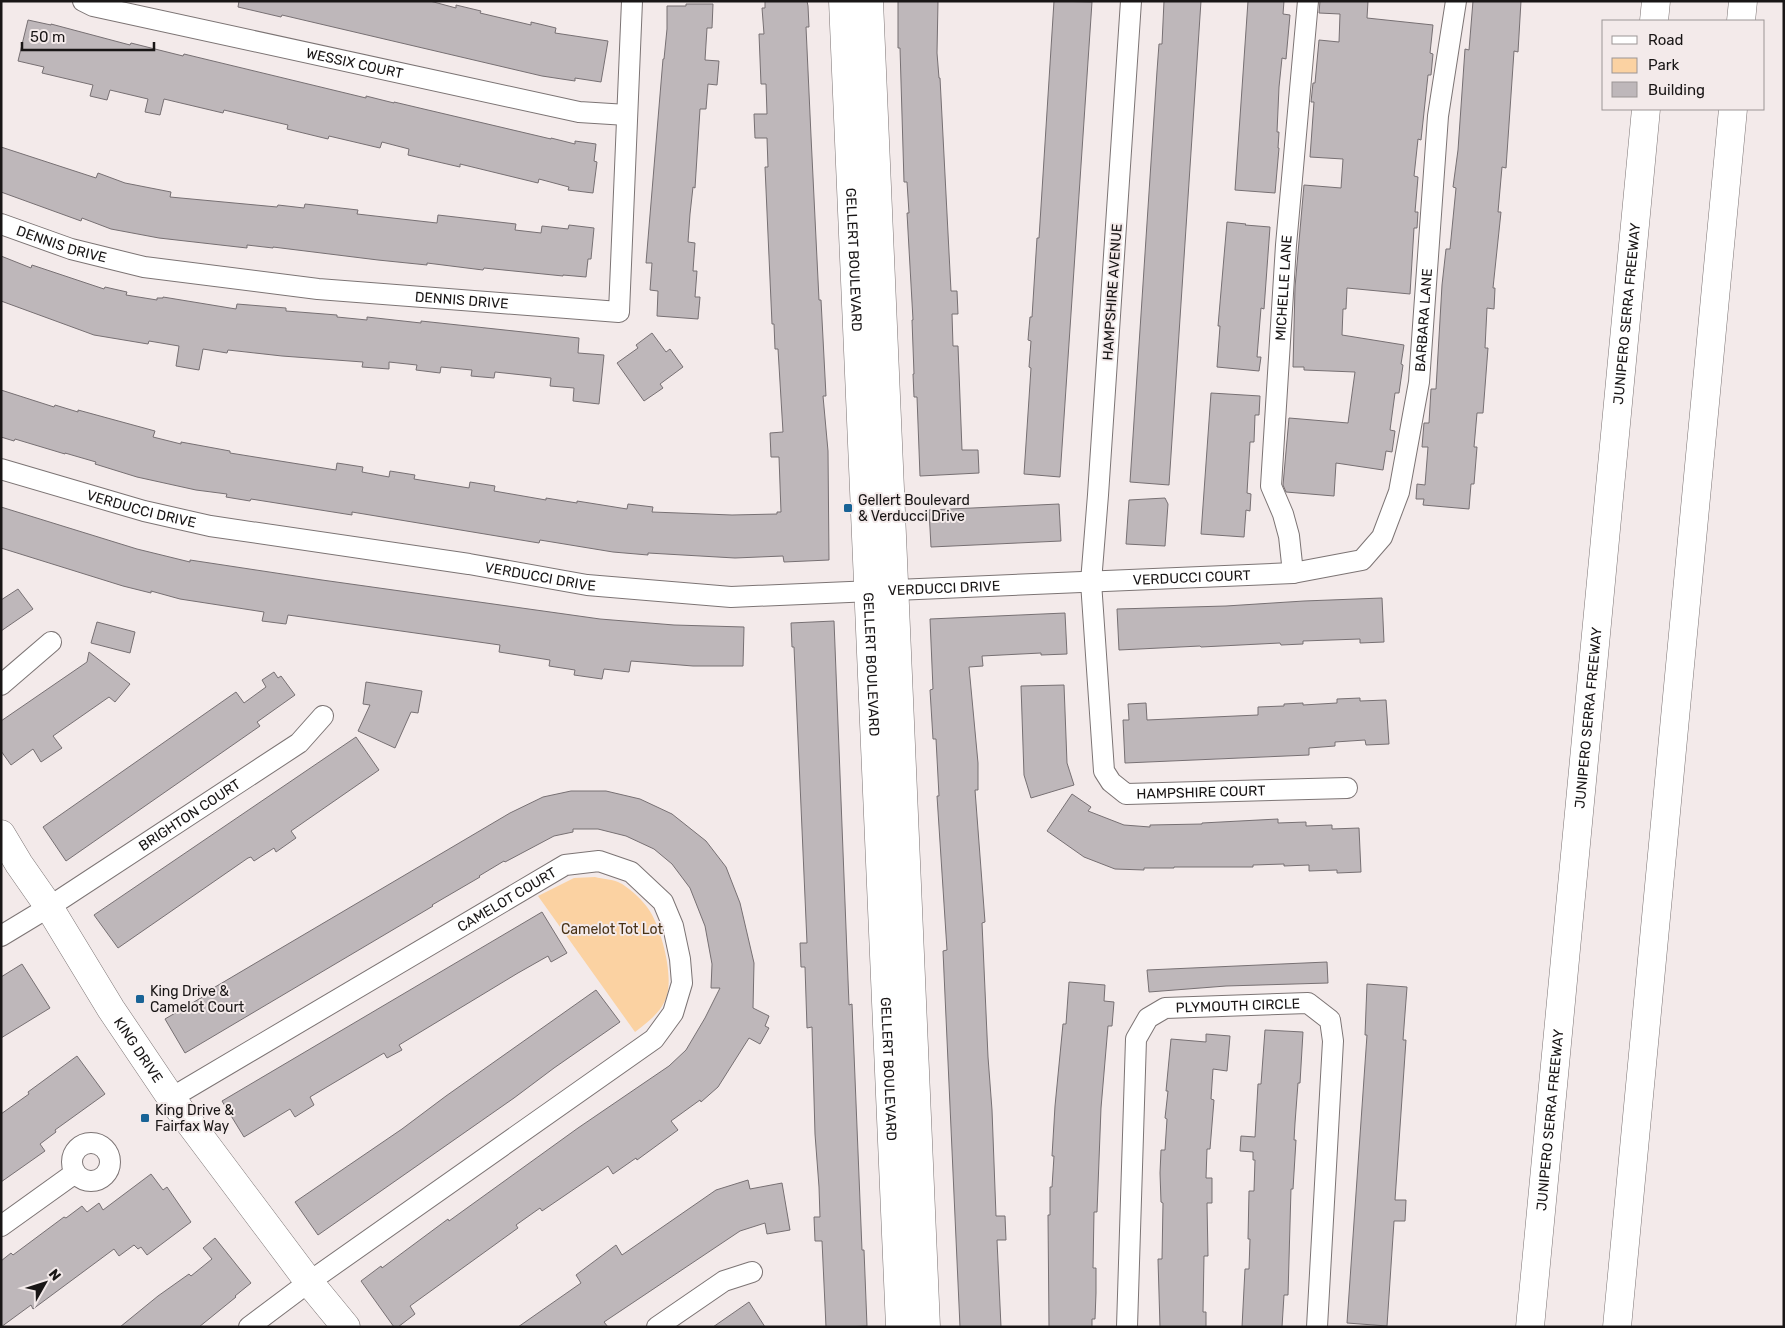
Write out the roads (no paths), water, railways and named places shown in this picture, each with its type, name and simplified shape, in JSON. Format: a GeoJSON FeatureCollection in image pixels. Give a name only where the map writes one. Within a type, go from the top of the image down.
{"type":"FeatureCollection","features":[{"type":"Feature","properties":{"kind":"main road","name":"GELLERT BOULEVARD"},"geometry":{"type":"LineString","coordinates":[[843,1],[844,54],[882,590],[926,1327]]}},
{"type":"Feature","properties":{"kind":"main road","name":"GELLERT BOULEVARD"},"geometry":{"type":"LineString","coordinates":[[869,1],[900,1327]]}},
{"type":"Feature","properties":{"kind":"main road"},"geometry":{"type":"LineString","coordinates":[[1654,20],[1656,1]]}},
{"type":"Feature","properties":{"kind":"main road"},"geometry":{"type":"LineString","coordinates":[[1741,20],[1743,1]]}},
{"type":"Feature","properties":{"kind":"main road","name":"JUNIPERO SERRA FREEWAY"},"geometry":{"type":"LineString","coordinates":[[1530,1327],[1646,110]]}},
{"type":"Feature","properties":{"kind":"main road"},"geometry":{"type":"LineString","coordinates":[[1616,1327],[1732,110]]}},
{"type":"Feature","properties":{"kind":"main road","name":"KING DRIVE"},"geometry":{"type":"LineString","coordinates":[[1,834],[18,864],[49,907],[111,1009],[171,1098],[309,1282],[346,1327]]}},
{"type":"Feature","properties":{"kind":"street","name":"WESSIX COURT"},"geometry":{"type":"LineString","coordinates":[[83,1],[93,6],[579,112],[627,115]]}},
{"type":"Feature","properties":{"kind":"street","name":"DENNIS DRIVE"},"geometry":{"type":"LineString","coordinates":[[1,224],[71,249],[144,267],[318,289],[618,312],[632,1]]}},
{"type":"Feature","properties":{"kind":"street","name":"HAMPSHIRE AVENUE"},"geometry":{"type":"LineString","coordinates":[[1091,582],[1131,1]]}},
{"type":"Feature","properties":{"kind":"street","name":"MICHELLE LANE"},"geometry":{"type":"LineString","coordinates":[[1293,572],[1289,536],[1284,514],[1271,486],[1286,245],[1308,1]]}},
{"type":"Feature","properties":{"kind":"street","name":"BARBARA LANE"},"geometry":{"type":"LineString","coordinates":[[1293,572],[1362,560],[1382,537],[1399,492],[1419,382],[1438,116],[1456,1]]}},
{"type":"Feature","properties":{"kind":"street","name":"VERDUCCI DRIVE"},"geometry":{"type":"LineString","coordinates":[[1,469],[185,522],[241,532],[469,564],[588,585],[731,597],[1091,582]]}},
{"type":"Feature","properties":{"kind":"street","name":"VERDUCCI COURT"},"geometry":{"type":"LineString","coordinates":[[1091,582],[1293,572]]}},
{"type":"Feature","properties":{"kind":"street","name":"HAMPSHIRE COURT"},"geometry":{"type":"LineString","coordinates":[[1091,582],[1104,771],[1111,782],[1126,794],[1347,788]]}},
{"type":"Feature","properties":{"kind":"street"},"geometry":{"type":"LineString","coordinates":[[1,686],[51,642]]}},
{"type":"Feature","properties":{"kind":"street","name":"BRIGHTON COURT"},"geometry":{"type":"LineString","coordinates":[[1,936],[49,907],[299,743],[323,716]]}},
{"type":"Feature","properties":{"kind":"street","name":"CAMELOT COURT"},"geometry":{"type":"LineString","coordinates":[[171,1098],[565,865],[599,861],[631,872],[663,902],[673,926],[680,959],[682,983],[673,1013],[654,1039],[309,1282],[249,1327]]}},
{"type":"Feature","properties":{"kind":"street","name":"PLYMOUTH CIRCLE"},"geometry":{"type":"LineString","coordinates":[[1127,1327],[1136,1038],[1148,1018],[1165,1008],[1308,1003],[1330,1020],[1333,1041],[1317,1327]]}},
{"type":"Feature","properties":{"kind":"street"},"geometry":{"type":"LineString","coordinates":[[1,1226],[75,1173]]}},
{"type":"Feature","properties":{"kind":"street"},"geometry":{"type":"LineString","coordinates":[[657,1327],[724,1281],[752,1272]]}},
{"type":"Feature","properties":{"kind":"place","name":"Gellert Boulevard & Verducci Drive"},"geometry":{"type":"Point","coordinates":[848,508]}},
{"type":"Feature","properties":{"kind":"place","name":"King Drive & Camelot Court"},"geometry":{"type":"Point","coordinates":[140,999]}},
{"type":"Feature","properties":{"kind":"place","name":"King Drive & Fairfax Way"},"geometry":{"type":"Point","coordinates":[145,1118]}},
{"type":"Feature","properties":{"kind":"park label","name":"Camelot Tot Lot"},"geometry":{"type":"Point","coordinates":[612,929]}}]}
